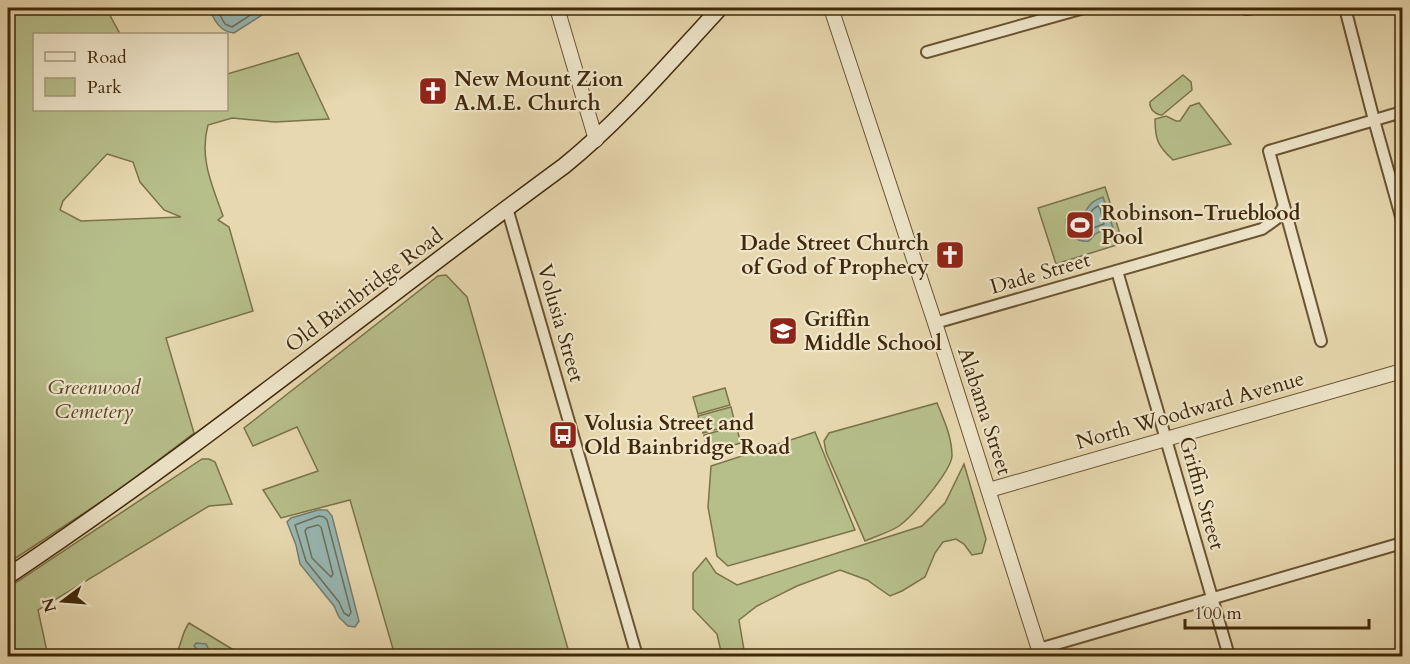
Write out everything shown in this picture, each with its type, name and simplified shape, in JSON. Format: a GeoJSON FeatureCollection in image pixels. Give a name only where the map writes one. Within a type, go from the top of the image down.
{"type":"FeatureCollection","features":[{"type":"Feature","properties":{"kind":"main road","name":"Old Bainbridge Road"},"geometry":{"type":"LineString","coordinates":[[8,576],[174,460],[596,140],[720,8]]}},
{"type":"Feature","properties":{"kind":"street"},"geometry":{"type":"LineString","coordinates":[[557,8],[596,140]]}},
{"type":"Feature","properties":{"kind":"street","name":"Alabama Street"},"geometry":{"type":"LineString","coordinates":[[831,8],[935,323],[1040,653]]}},
{"type":"Feature","properties":{"kind":"street"},"geometry":{"type":"LineString","coordinates":[[927,52],[1053,12],[1084,8]]}},
{"type":"Feature","properties":{"kind":"street"},"geometry":{"type":"LineString","coordinates":[[1345,8],[1402,220]]}},
{"type":"Feature","properties":{"kind":"street"},"geometry":{"type":"LineString","coordinates":[[1321,341],[1269,151],[1402,112]]}},
{"type":"Feature","properties":{"kind":"street","name":"Dade Street"},"geometry":{"type":"LineString","coordinates":[[935,323],[1262,230],[1276,219],[1284,206]]}},
{"type":"Feature","properties":{"kind":"street","name":"Volusia Street"},"geometry":{"type":"LineString","coordinates":[[507,208],[637,657]]}},
{"type":"Feature","properties":{"kind":"street","name":"Griffin Street"},"geometry":{"type":"LineString","coordinates":[[1117,271],[1229,657]]}},
{"type":"Feature","properties":{"kind":"street","name":"North Woodward Avenue"},"geometry":{"type":"LineString","coordinates":[[989,490],[1402,371]]}},
{"type":"Feature","properties":{"kind":"street"},"geometry":{"type":"LineString","coordinates":[[1040,653],[1212,598],[1402,543]]}},
{"type":"Feature","properties":{"kind":"green space","name":"Greenwood Cemetery"},"geometry":{"type":"Polygon","coordinates":[[[8,8],[106,8],[119,33],[33,33],[33,111],[228,111],[228,74],[298,53],[329,119],[275,122],[232,118],[208,125],[206,160],[223,216],[218,220],[229,227],[253,311],[166,338],[194,433],[119,490],[8,563],[8,8]],[[107,154],[63,201],[60,210],[81,221],[181,217],[164,210],[140,182],[133,162],[107,154]]]}},
{"type":"Feature","properties":{"kind":"green space"},"geometry":{"type":"Polygon","coordinates":[[[1183,75],[1191,82],[1192,90],[1162,115],[1155,113],[1150,102],[1183,75]]]}},
{"type":"Feature","properties":{"kind":"green space"},"geometry":{"type":"Polygon","coordinates":[[[1199,103],[1231,144],[1173,160],[1158,142],[1155,119],[1166,116],[1180,121],[1190,106],[1199,103]]]}},
{"type":"Feature","properties":{"kind":"green space","name":"Robinson-Trueblood Pool"},"geometry":{"type":"Polygon","coordinates":[[[1105,187],[1123,243],[1056,264],[1038,208],[1105,187]]]}},
{"type":"Feature","properties":{"kind":"green space"},"geometry":{"type":"Polygon","coordinates":[[[446,275],[467,297],[570,656],[395,656],[350,500],[281,518],[263,490],[318,471],[297,427],[253,446],[244,428],[438,276],[446,275]]]}},
{"type":"Feature","properties":{"kind":"green space"},"geometry":{"type":"Polygon","coordinates":[[[725,388],[730,405],[698,414],[693,397],[725,388]]]}},
{"type":"Feature","properties":{"kind":"green space"},"geometry":{"type":"Polygon","coordinates":[[[937,403],[951,442],[950,463],[930,493],[905,521],[865,541],[826,452],[824,441],[829,433],[937,403]]]}},
{"type":"Feature","properties":{"kind":"green space"},"geometry":{"type":"Polygon","coordinates":[[[731,407],[735,424],[703,433],[698,416],[731,407]]]}},
{"type":"Feature","properties":{"kind":"green space"},"geometry":{"type":"Polygon","coordinates":[[[736,426],[741,443],[708,452],[704,435],[736,426]]]}},
{"type":"Feature","properties":{"kind":"green space"},"geometry":{"type":"Polygon","coordinates":[[[815,432],[855,530],[728,566],[717,556],[708,507],[711,466],[815,432]]]}},
{"type":"Feature","properties":{"kind":"green space"},"geometry":{"type":"Polygon","coordinates":[[[202,459],[215,462],[232,504],[209,506],[38,610],[48,656],[8,656],[8,588],[202,459]]]}},
{"type":"Feature","properties":{"kind":"green space"},"geometry":{"type":"Polygon","coordinates":[[[964,464],[986,539],[982,553],[972,555],[964,544],[956,539],[943,542],[935,553],[925,577],[890,596],[867,580],[840,570],[797,586],[757,606],[739,620],[745,656],[722,656],[717,634],[693,609],[693,573],[706,558],[716,573],[737,585],[922,526],[945,503],[964,464]]]}},
{"type":"Feature","properties":{"kind":"green space"},"geometry":{"type":"Polygon","coordinates":[[[189,623],[242,655],[242,656],[175,656],[189,623]]]}},
{"type":"Feature","properties":{"kind":"water"},"geometry":{"type":"Polygon","coordinates":[[[209,8],[273,8],[234,33],[221,28],[209,8]]]}},
{"type":"Feature","properties":{"kind":"water"},"geometry":{"type":"Polygon","coordinates":[[[1103,197],[1116,237],[1107,240],[1101,231],[1089,241],[1073,236],[1066,219],[1080,219],[1091,203],[1103,197]]]}},
{"type":"Feature","properties":{"kind":"water"},"geometry":{"type":"Polygon","coordinates":[[[318,510],[327,510],[332,516],[359,621],[355,627],[348,626],[339,617],[334,606],[300,564],[287,522],[291,518],[318,510]]]}},
{"type":"Feature","properties":{"kind":"water"},"geometry":{"type":"Polygon","coordinates":[[[196,643],[206,644],[210,652],[215,649],[218,656],[190,656],[196,648],[194,646],[196,643]]]}},
{"type":"Feature","properties":{"kind":"place","name":"New Mount Zion A.M.E. Church"},"geometry":{"type":"Point","coordinates":[433,91]}},
{"type":"Feature","properties":{"kind":"place","name":"Robinson-Trueblood Pool"},"geometry":{"type":"Point","coordinates":[1080,225]}},
{"type":"Feature","properties":{"kind":"place","name":"Dade Street Church of God of Prophecy"},"geometry":{"type":"Point","coordinates":[950,255]}},
{"type":"Feature","properties":{"kind":"place","name":"Griffin Middle School"},"geometry":{"type":"Point","coordinates":[783,331]}},
{"type":"Feature","properties":{"kind":"place","name":"Volusia Street and Old Bainbridge Road"},"geometry":{"type":"Point","coordinates":[563,435]}}]}
